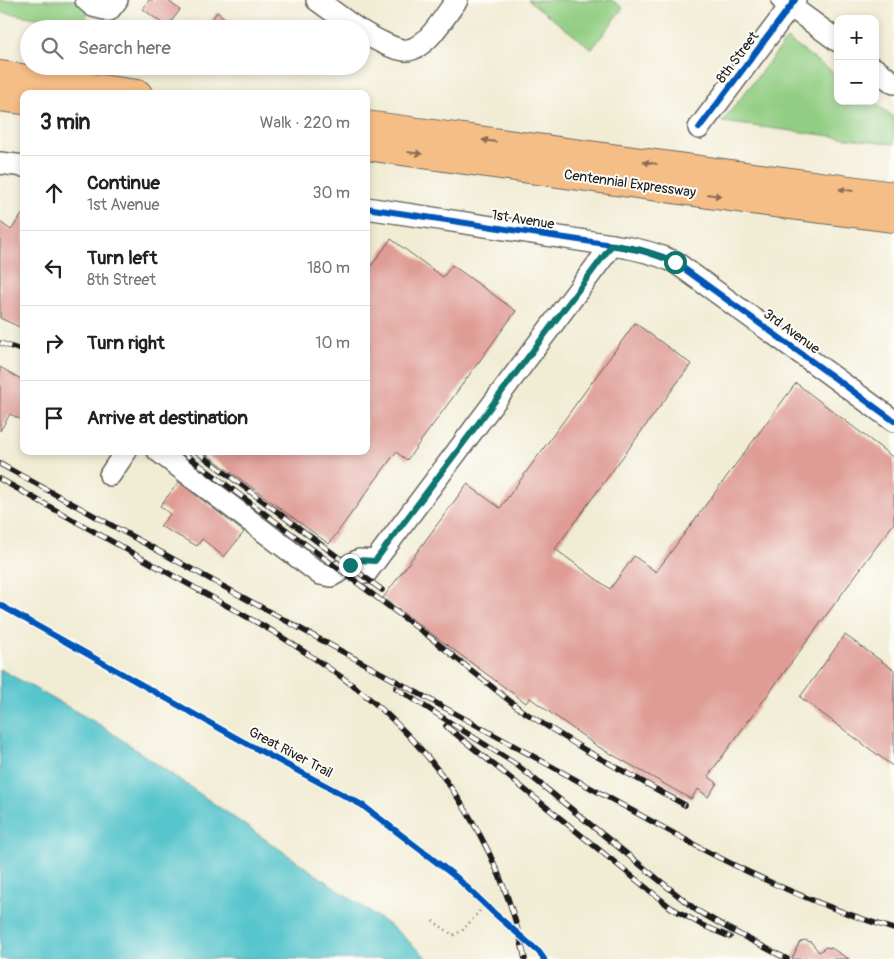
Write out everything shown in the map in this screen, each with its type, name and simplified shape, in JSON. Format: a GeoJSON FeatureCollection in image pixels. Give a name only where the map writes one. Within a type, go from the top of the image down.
{"type":"FeatureCollection","features":[{"type":"Feature","properties":{"kind":"highway"},"geometry":{"type":"LineString","coordinates":[[0,74],[110,90]]}},
{"type":"Feature","properties":{"kind":"highway"},"geometry":{"type":"LineString","coordinates":[[0,97],[20,100]]}},
{"type":"Feature","properties":{"kind":"highway","name":"Centennial Expressway"},"geometry":{"type":"LineString","coordinates":[[370,126],[894,196]]}},
{"type":"Feature","properties":{"kind":"highway","name":"Centennial Expressway"},"geometry":{"type":"LineString","coordinates":[[370,147],[894,218]]}},
{"type":"Feature","properties":{"kind":"street"},"geometry":{"type":"LineString","coordinates":[[86,0],[93,6],[113,5]]}},
{"type":"Feature","properties":{"kind":"street"},"geometry":{"type":"LineString","coordinates":[[317,0],[345,20]]}},
{"type":"Feature","properties":{"kind":"street"},"geometry":{"type":"LineString","coordinates":[[370,35],[403,50],[418,46],[427,39],[457,0]]}},
{"type":"Feature","properties":{"kind":"street"},"geometry":{"type":"LineString","coordinates":[[789,2],[834,38]]}},
{"type":"Feature","properties":{"kind":"street","name":"8th Street"},"geometry":{"type":"LineString","coordinates":[[699,128],[789,2]]}},
{"type":"Feature","properties":{"kind":"street"},"geometry":{"type":"LineString","coordinates":[[879,72],[894,83]]}},
{"type":"Feature","properties":{"kind":"street"},"geometry":{"type":"LineString","coordinates":[[0,163],[20,166]]}},
{"type":"Feature","properties":{"kind":"street","name":"1st Avenue"},"geometry":{"type":"LineString","coordinates":[[370,209],[641,250],[675,262]]}},
{"type":"Feature","properties":{"kind":"street"},"geometry":{"type":"LineString","coordinates":[[163,455],[320,574],[331,576],[359,560],[370,567],[612,245]]}},
{"type":"Feature","properties":{"kind":"street","name":"3rd Avenue"},"geometry":{"type":"LineString","coordinates":[[675,262],[894,421]]}},
{"type":"Feature","properties":{"kind":"street"},"geometry":{"type":"LineString","coordinates":[[110,475],[123,455]]}},
{"type":"Feature","properties":{"kind":"path"},"geometry":{"type":"LineString","coordinates":[[433,921],[453,935],[462,931],[487,907],[479,898]]}},
{"type":"Feature","properties":{"kind":"green space"},"geometry":{"type":"Polygon","coordinates":[[[0,0],[97,0],[87,13],[86,20],[49,20],[0,12],[0,0]]]}},
{"type":"Feature","properties":{"kind":"green space"},"geometry":{"type":"Polygon","coordinates":[[[528,0],[612,0],[623,8],[592,49],[528,0]]]}},
{"type":"Feature","properties":{"kind":"green space"},"geometry":{"type":"Polygon","coordinates":[[[787,39],[834,73],[834,105],[878,105],[894,117],[894,144],[722,122],[787,39]]]}},
{"type":"Feature","properties":{"kind":"water"},"geometry":{"type":"Polygon","coordinates":[[[0,669],[102,726],[396,930],[428,959],[0,959],[0,669]]]}},
{"type":"Feature","properties":{"kind":"building"},"geometry":{"type":"Polygon","coordinates":[[[149,0],[167,0],[180,10],[172,20],[158,20],[143,9],[149,0]]]}},
{"type":"Feature","properties":{"kind":"building"},"geometry":{"type":"Polygon","coordinates":[[[217,12],[227,20],[211,20],[217,12]]]}},
{"type":"Feature","properties":{"kind":"building"},"geometry":{"type":"Polygon","coordinates":[[[20,218],[20,327],[0,318],[0,222],[11,230],[20,218]]]}},
{"type":"Feature","properties":{"kind":"building"},"geometry":{"type":"Polygon","coordinates":[[[391,239],[443,277],[452,265],[516,311],[407,460],[396,452],[329,544],[207,455],[370,455],[371,266],[391,239]]]}},
{"type":"Feature","properties":{"kind":"building"},"geometry":{"type":"Polygon","coordinates":[[[635,323],[691,364],[555,549],[610,589],[634,556],[656,572],[796,383],[894,458],[894,523],[708,776],[717,783],[708,797],[698,789],[691,799],[597,746],[530,698],[526,703],[383,598],[467,484],[500,508],[635,323]]]}},
{"type":"Feature","properties":{"kind":"building"},"geometry":{"type":"Polygon","coordinates":[[[0,367],[20,379],[20,419],[10,414],[0,431],[0,367]]]}},
{"type":"Feature","properties":{"kind":"building"},"geometry":{"type":"Polygon","coordinates":[[[179,482],[244,532],[224,557],[202,539],[197,546],[160,526],[170,514],[160,506],[179,482]]]}},
{"type":"Feature","properties":{"kind":"building"},"geometry":{"type":"Polygon","coordinates":[[[845,635],[894,670],[894,767],[800,697],[845,635]]]}},
{"type":"Feature","properties":{"kind":"building"},"geometry":{"type":"Polygon","coordinates":[[[804,940],[811,942],[819,952],[826,947],[831,948],[849,959],[792,959],[799,943],[804,940]]]}},
{"type":"Feature","properties":{"kind":"railway"},"geometry":{"type":"LineString","coordinates":[[0,343],[20,350]]}},
{"type":"Feature","properties":{"kind":"railway"},"geometry":{"type":"LineString","coordinates":[[186,455],[431,638],[521,710],[585,750],[685,805]]}},
{"type":"Feature","properties":{"kind":"railway"},"geometry":{"type":"LineString","coordinates":[[201,455],[382,590]]}},
{"type":"Feature","properties":{"kind":"railway"},"geometry":{"type":"LineString","coordinates":[[0,464],[704,850],[797,894],[845,913],[894,929]]}},
{"type":"Feature","properties":{"kind":"railway"},"geometry":{"type":"LineString","coordinates":[[0,479],[274,632],[336,673],[380,707],[417,745],[439,772],[477,829],[493,860],[506,892],[517,925],[525,959]]}},
{"type":"Feature","properties":{"kind":"railway"},"geometry":{"type":"LineString","coordinates":[[396,688],[517,765],[696,910],[787,959]]}},
{"type":"Feature","properties":{"kind":"railway"},"geometry":{"type":"LineString","coordinates":[[446,726],[670,907],[702,925],[730,937]]}},
{"type":"Feature","properties":{"kind":"cycle path"},"geometry":{"type":"LineString","coordinates":[[699,128],[795,0]]}},
{"type":"Feature","properties":{"kind":"cycle path"},"geometry":{"type":"LineString","coordinates":[[370,209],[620,246],[644,251],[675,262],[894,421]]}},
{"type":"Feature","properties":{"kind":"cycle path","name":"Great River Trail"},"geometry":{"type":"LineString","coordinates":[[0,605],[242,741],[362,805],[456,877],[539,952],[544,959]]}},
{"type":"Feature","properties":{"kind":"route"},"geometry":{"type":"LineString","coordinates":[[350,565],[359,560],[375,561],[612,245],[641,250],[675,262]]}}]}
